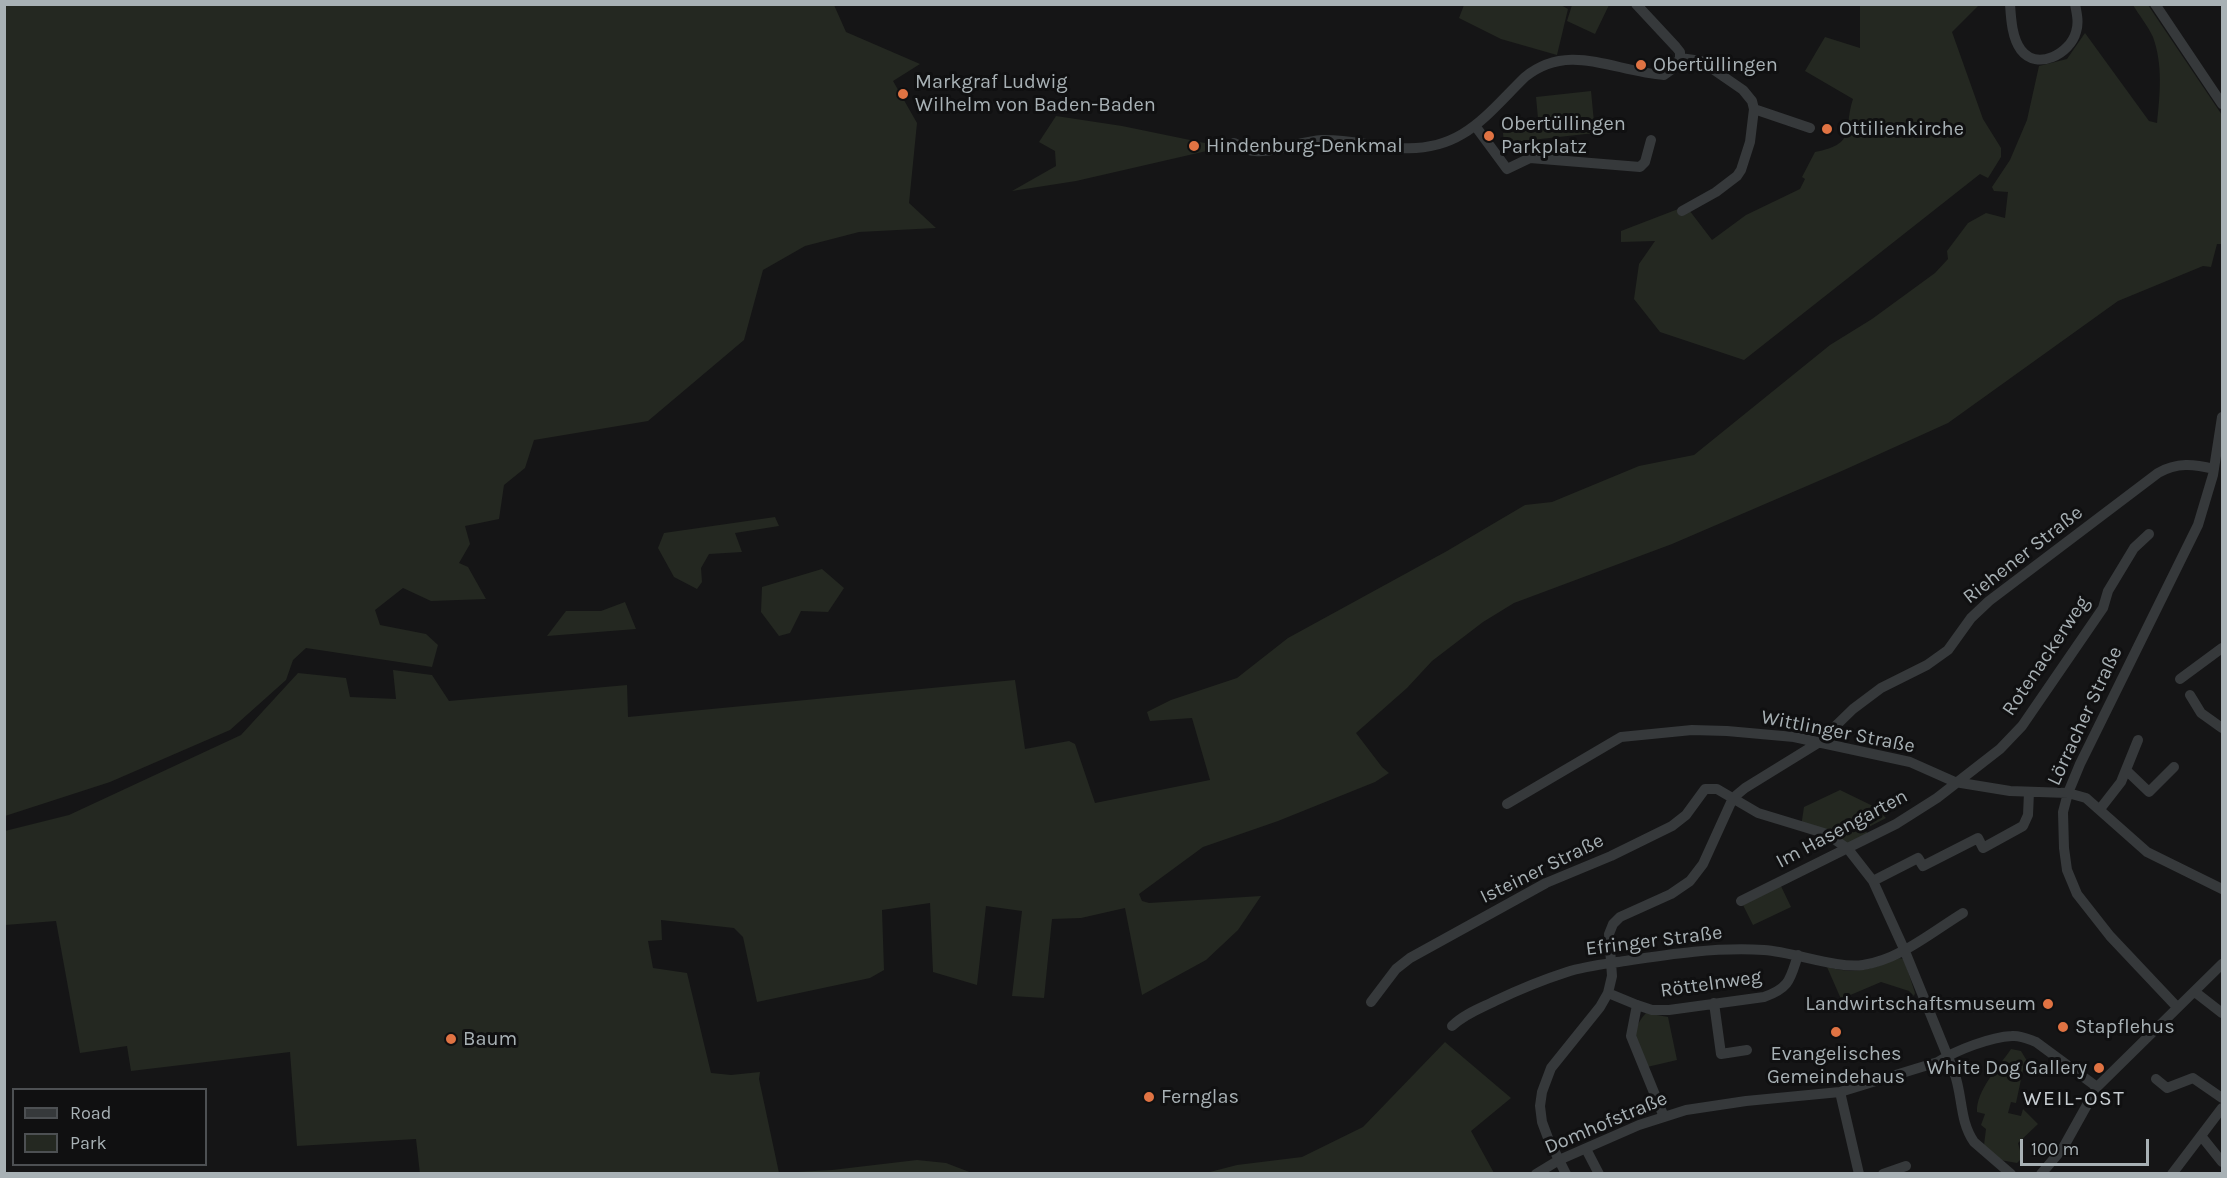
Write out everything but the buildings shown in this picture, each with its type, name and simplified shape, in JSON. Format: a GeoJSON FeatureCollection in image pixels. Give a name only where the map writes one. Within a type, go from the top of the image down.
{"type":"FeatureCollection","features":[{"type":"Feature","properties":{"kind":"street"},"geometry":{"type":"LineString","coordinates":[[1233,143],[1257,152],[1317,140],[1399,148],[1439,145],[1476,127],[1534,69],[1551,61],[1576,59],[1664,75],[1671,72],[1680,57],[1680,51],[1636,4]]}},
{"type":"Feature","properties":{"kind":"street"},"geometry":{"type":"LineString","coordinates":[[2010,4],[2013,29],[2022,52],[2032,57],[2048,59],[2058,56],[2072,42],[2077,31],[2078,18],[2075,4]]}},
{"type":"Feature","properties":{"kind":"street"},"geometry":{"type":"LineString","coordinates":[[2155,4],[2223,104]]}},
{"type":"Feature","properties":{"kind":"street"},"geometry":{"type":"LineString","coordinates":[[1680,57],[1701,62],[1743,90],[1752,101],[1754,109],[1750,142],[1737,176],[1716,192],[1682,211]]}},
{"type":"Feature","properties":{"kind":"street"},"geometry":{"type":"LineString","coordinates":[[1754,109],[1810,128]]}},
{"type":"Feature","properties":{"kind":"street"},"geometry":{"type":"LineString","coordinates":[[1476,127],[1507,168],[1530,158],[1640,167],[1645,162],[1651,140]]}},
{"type":"Feature","properties":{"kind":"street","name":"Lörracher Straße"},"geometry":{"type":"LineString","coordinates":[[2177,1008],[2110,936],[2077,894],[2067,870],[2063,812],[2068,794],[2089,745],[2190,543],[2205,506],[2217,473],[2223,417]]}},
{"type":"Feature","properties":{"kind":"street","name":"Riehener Straße"},"geometry":{"type":"LineString","coordinates":[[1566,1173],[1542,1122],[1540,1106],[1542,1092],[1551,1068],[1600,1007],[1608,993],[1612,976],[1610,934],[1613,924],[1620,917],[1671,894],[1690,881],[1703,864],[1733,798],[1760,777],[1818,743],[1867,697],[1927,665],[1947,650],[1971,618],[1989,601],[2158,472],[2170,466],[2195,464],[2217,473]]}},
{"type":"Feature","properties":{"kind":"street","name":"Rotenackerweg"},"geometry":{"type":"LineString","coordinates":[[1955,782],[2000,749],[2022,726],[2103,608],[2108,591],[2134,548],[2149,534]]}},
{"type":"Feature","properties":{"kind":"street"},"geometry":{"type":"LineString","coordinates":[[2180,679],[2223,648]]}},
{"type":"Feature","properties":{"kind":"street"},"geometry":{"type":"LineString","coordinates":[[2190,695],[2201,713],[2223,728]]}},
{"type":"Feature","properties":{"kind":"street","name":"Wittlinger Straße"},"geometry":{"type":"LineString","coordinates":[[1507,804],[1621,737],[1692,730],[1727,730],[1794,737],[1910,762],[1955,782],[2086,798],[2147,852],[2223,889]]}},
{"type":"Feature","properties":{"kind":"street"},"geometry":{"type":"LineString","coordinates":[[2100,809],[2127,771],[2138,740]]}},
{"type":"Feature","properties":{"kind":"street"},"geometry":{"type":"LineString","coordinates":[[2127,771],[2149,792],[2174,767]]}},
{"type":"Feature","properties":{"kind":"street","name":"Im Hasengarten"},"geometry":{"type":"LineString","coordinates":[[1741,901],[1896,824],[1937,798],[1955,782]]}},
{"type":"Feature","properties":{"kind":"street","name":"Isteiner Straße"},"geometry":{"type":"LineString","coordinates":[[1371,1002],[1402,963],[1546,883],[1672,826],[1686,815],[1705,789],[1717,789],[1733,798]]}},
{"type":"Feature","properties":{"kind":"street"},"geometry":{"type":"LineString","coordinates":[[1873,881],[1918,858],[1923,866],[1978,838],[1983,848],[2019,830],[2027,821],[2029,792]]}},
{"type":"Feature","properties":{"kind":"street"},"geometry":{"type":"LineString","coordinates":[[1733,798],[1758,813],[1827,834],[1848,849],[1873,881],[1904,949],[1942,1059],[1958,1082],[1963,1119],[1970,1137],[2011,1173]]}},
{"type":"Feature","properties":{"kind":"street","name":"Efringer Straße"},"geometry":{"type":"LineString","coordinates":[[1452,1026],[1460,1018],[1534,984],[1568,972],[1680,952],[1717,949],[1765,950],[1855,966],[1880,961],[1963,913]]}},
{"type":"Feature","properties":{"kind":"street","name":"Röttelnweg"},"geometry":{"type":"LineString","coordinates":[[1608,993],[1652,1010],[1669,1011],[1764,997],[1778,992],[1790,980],[1798,955]]}},
{"type":"Feature","properties":{"kind":"street"},"geometry":{"type":"LineString","coordinates":[[2041,1173],[2063,1148],[2097,1087],[2223,964]]}},
{"type":"Feature","properties":{"kind":"street"},"geometry":{"type":"LineString","coordinates":[[2195,992],[2223,1013]]}},
{"type":"Feature","properties":{"kind":"street"},"geometry":{"type":"LineString","coordinates":[[1714,1004],[1721,1054],[1747,1050]]}},
{"type":"Feature","properties":{"kind":"street"},"geometry":{"type":"LineString","coordinates":[[1637,1005],[1631,1036],[1664,1116]]}},
{"type":"Feature","properties":{"kind":"street","name":"Domhofstraße"},"geometry":{"type":"LineString","coordinates":[[1536,1173],[1559,1160],[1664,1116],[1724,1104],[1840,1092],[2006,1037],[2026,1038],[2036,1042],[2097,1087]]}},
{"type":"Feature","properties":{"kind":"street"},"geometry":{"type":"LineString","coordinates":[[2157,1079],[2167,1088],[2193,1078],[2223,1098]]}},
{"type":"Feature","properties":{"kind":"street"},"geometry":{"type":"LineString","coordinates":[[1840,1092],[1859,1173]]}},
{"type":"Feature","properties":{"kind":"street"},"geometry":{"type":"LineString","coordinates":[[2172,1173],[2223,1108]]}},
{"type":"Feature","properties":{"kind":"street"},"geometry":{"type":"LineString","coordinates":[[2202,1137],[2223,1162]]}},
{"type":"Feature","properties":{"kind":"street"},"geometry":{"type":"LineString","coordinates":[[1586,1149],[1599,1173]]}},
{"type":"Feature","properties":{"kind":"street"},"geometry":{"type":"LineString","coordinates":[[1884,1173],[1906,1166]]}},
{"type":"Feature","properties":{"kind":"green space"},"geometry":{"type":"Polygon","coordinates":[[[5,4],[834,5],[846,32],[920,64],[893,81],[917,123],[909,203],[936,228],[859,232],[805,246],[763,270],[744,340],[648,421],[534,440],[525,468],[504,485],[499,519],[465,526],[470,544],[459,563],[468,567],[486,599],[431,601],[403,588],[375,610],[380,625],[426,634],[438,645],[432,667],[306,648],[293,660],[286,680],[230,730],[110,782],[5,816],[5,4]]]}},
{"type":"Feature","properties":{"kind":"green space"},"geometry":{"type":"Polygon","coordinates":[[[1559,4],[1568,9],[1557,55],[1501,39],[1459,18],[1464,5],[1559,4]]]}},
{"type":"Feature","properties":{"kind":"green space"},"geometry":{"type":"Polygon","coordinates":[[[1572,5],[1609,5],[1595,34],[1567,21],[1572,5]]]}},
{"type":"Feature","properties":{"kind":"green space"},"geometry":{"type":"Polygon","coordinates":[[[1860,5],[1979,5],[1952,32],[1983,119],[2001,148],[2001,157],[1988,178],[1980,174],[1744,360],[1660,332],[1634,299],[1639,264],[1655,241],[1621,242],[1621,231],[1686,206],[1712,240],[1746,215],[1800,189],[1805,179],[1802,177],[1815,152],[1828,149],[1843,140],[1853,99],[1805,71],[1825,37],[1860,48],[1860,5]]]}},
{"type":"Feature","properties":{"kind":"green space"},"geometry":{"type":"Polygon","coordinates":[[[2133,5],[2148,5],[2222,115],[2222,244],[2217,244],[2211,267],[2203,266],[2118,301],[1948,423],[1672,544],[1514,603],[1483,622],[1432,661],[1407,688],[1356,733],[1389,773],[1375,782],[1278,821],[1203,847],[1139,894],[1142,901],[1149,903],[1261,896],[1238,930],[1206,960],[1142,995],[1125,908],[1081,918],[1052,919],[1044,998],[1012,996],[1022,911],[986,906],[977,985],[933,972],[930,903],[882,910],[884,970],[870,978],[757,1002],[743,937],[734,928],[661,920],[662,940],[648,941],[653,968],[687,973],[711,1073],[731,1075],[760,1072],[759,1079],[779,1173],[832,1170],[917,1160],[946,1163],[972,1173],[420,1174],[416,1139],[297,1146],[290,1052],[131,1071],[127,1046],[80,1053],[56,921],[5,925],[5,831],[69,815],[241,735],[298,673],[346,678],[350,697],[396,699],[393,670],[432,675],[449,701],[627,685],[628,717],[1015,680],[1025,749],[1069,741],[1075,744],[1095,803],[1210,780],[1192,718],[1150,721],[1147,712],[1171,700],[1237,678],[1288,638],[1447,551],[1525,505],[1552,502],[1639,466],[1694,455],[1830,345],[1872,319],[1935,273],[1948,259],[1947,251],[1968,223],[1986,213],[2005,218],[2008,192],[1994,191],[1992,187],[2010,160],[2027,120],[2039,66],[2067,59],[2085,33],[2149,121],[2157,123],[2160,80],[2156,48],[2151,33],[2133,5]]]}},
{"type":"Feature","properties":{"kind":"green space"},"geometry":{"type":"Polygon","coordinates":[[[1591,91],[1595,133],[1504,143],[1503,133],[1539,129],[1536,97],[1591,91]]]}},
{"type":"Feature","properties":{"kind":"green space"},"geometry":{"type":"Polygon","coordinates":[[[1056,116],[1122,126],[1224,147],[1076,181],[1012,191],[1056,166],[1055,151],[1039,142],[1056,116]]]}},
{"type":"Feature","properties":{"kind":"green space"},"geometry":{"type":"Polygon","coordinates":[[[775,517],[779,526],[735,533],[742,552],[709,554],[701,568],[702,582],[697,589],[674,577],[658,548],[664,533],[775,517]]]}},
{"type":"Feature","properties":{"kind":"green space"},"geometry":{"type":"Polygon","coordinates":[[[822,569],[844,588],[828,612],[801,611],[790,633],[779,636],[761,612],[762,587],[822,569]]]}},
{"type":"Feature","properties":{"kind":"green space"},"geometry":{"type":"Polygon","coordinates":[[[625,602],[636,629],[547,636],[566,611],[601,611],[625,602]]]}},
{"type":"Feature","properties":{"kind":"green space"},"geometry":{"type":"Polygon","coordinates":[[[1840,790],[1875,807],[1886,818],[1865,829],[1870,838],[1848,849],[1801,827],[1804,807],[1840,790]]]}},
{"type":"Feature","properties":{"kind":"green space"},"geometry":{"type":"Polygon","coordinates":[[[1779,882],[1791,907],[1753,925],[1741,901],[1779,882]]]}},
{"type":"Feature","properties":{"kind":"green space"},"geometry":{"type":"Polygon","coordinates":[[[1899,958],[1904,959],[1914,996],[1909,991],[1881,982],[1841,999],[1827,967],[1847,971],[1864,970],[1899,958]]]}},
{"type":"Feature","properties":{"kind":"green space"},"geometry":{"type":"Polygon","coordinates":[[[1646,1013],[1668,1017],[1677,1060],[1647,1067],[1636,1039],[1637,1026],[1646,1013]]]}},
{"type":"Feature","properties":{"kind":"green space"},"geometry":{"type":"Polygon","coordinates":[[[1445,1042],[1511,1098],[1471,1131],[1494,1173],[1206,1173],[1237,1165],[1302,1157],[1363,1127],[1445,1042]]]}},
{"type":"Feature","properties":{"kind":"green space"},"geometry":{"type":"Polygon","coordinates":[[[2011,1049],[2021,1051],[2030,1066],[2023,1070],[2016,1103],[2011,1102],[2008,1113],[2021,1116],[2023,1109],[2038,1124],[2018,1143],[2022,1158],[2017,1163],[2000,1160],[1984,1145],[1986,1129],[1981,1125],[1985,1114],[1977,1112],[1984,1087],[2011,1049]]]}},
{"type":"Feature","properties":{"kind":"place","name":"Obertüllingen"},"geometry":{"type":"Point","coordinates":[1641,65]}},
{"type":"Feature","properties":{"kind":"place","name":"Markgraf Ludwig Wilhelm von Baden-Baden"},"geometry":{"type":"Point","coordinates":[903,94]}},
{"type":"Feature","properties":{"kind":"place","name":"Ottilienkirche"},"geometry":{"type":"Point","coordinates":[1827,129]}},
{"type":"Feature","properties":{"kind":"place","name":"Obertüllingen Parkplatz"},"geometry":{"type":"Point","coordinates":[1489,136]}},
{"type":"Feature","properties":{"kind":"place","name":"Hindenburg-Denkmal"},"geometry":{"type":"Point","coordinates":[1194,146]}},
{"type":"Feature","properties":{"kind":"place","name":"Landwirtschaftsmuseum"},"geometry":{"type":"Point","coordinates":[2048,1004]}},
{"type":"Feature","properties":{"kind":"place","name":"Stapflehus"},"geometry":{"type":"Point","coordinates":[2063,1027]}},
{"type":"Feature","properties":{"kind":"place","name":"Evangelisches Gemeindehaus"},"geometry":{"type":"Point","coordinates":[1836,1032]}},
{"type":"Feature","properties":{"kind":"place","name":"Baum"},"geometry":{"type":"Point","coordinates":[451,1039]}},
{"type":"Feature","properties":{"kind":"place","name":"White Dog Gallery"},"geometry":{"type":"Point","coordinates":[2099,1068]}},
{"type":"Feature","properties":{"kind":"place","name":"Fernglas"},"geometry":{"type":"Point","coordinates":[1149,1097]}},
{"type":"Feature","properties":{"kind":"district","name":"WEIL-OST"},"geometry":{"type":"Point","coordinates":[2074,1099]}}]}
